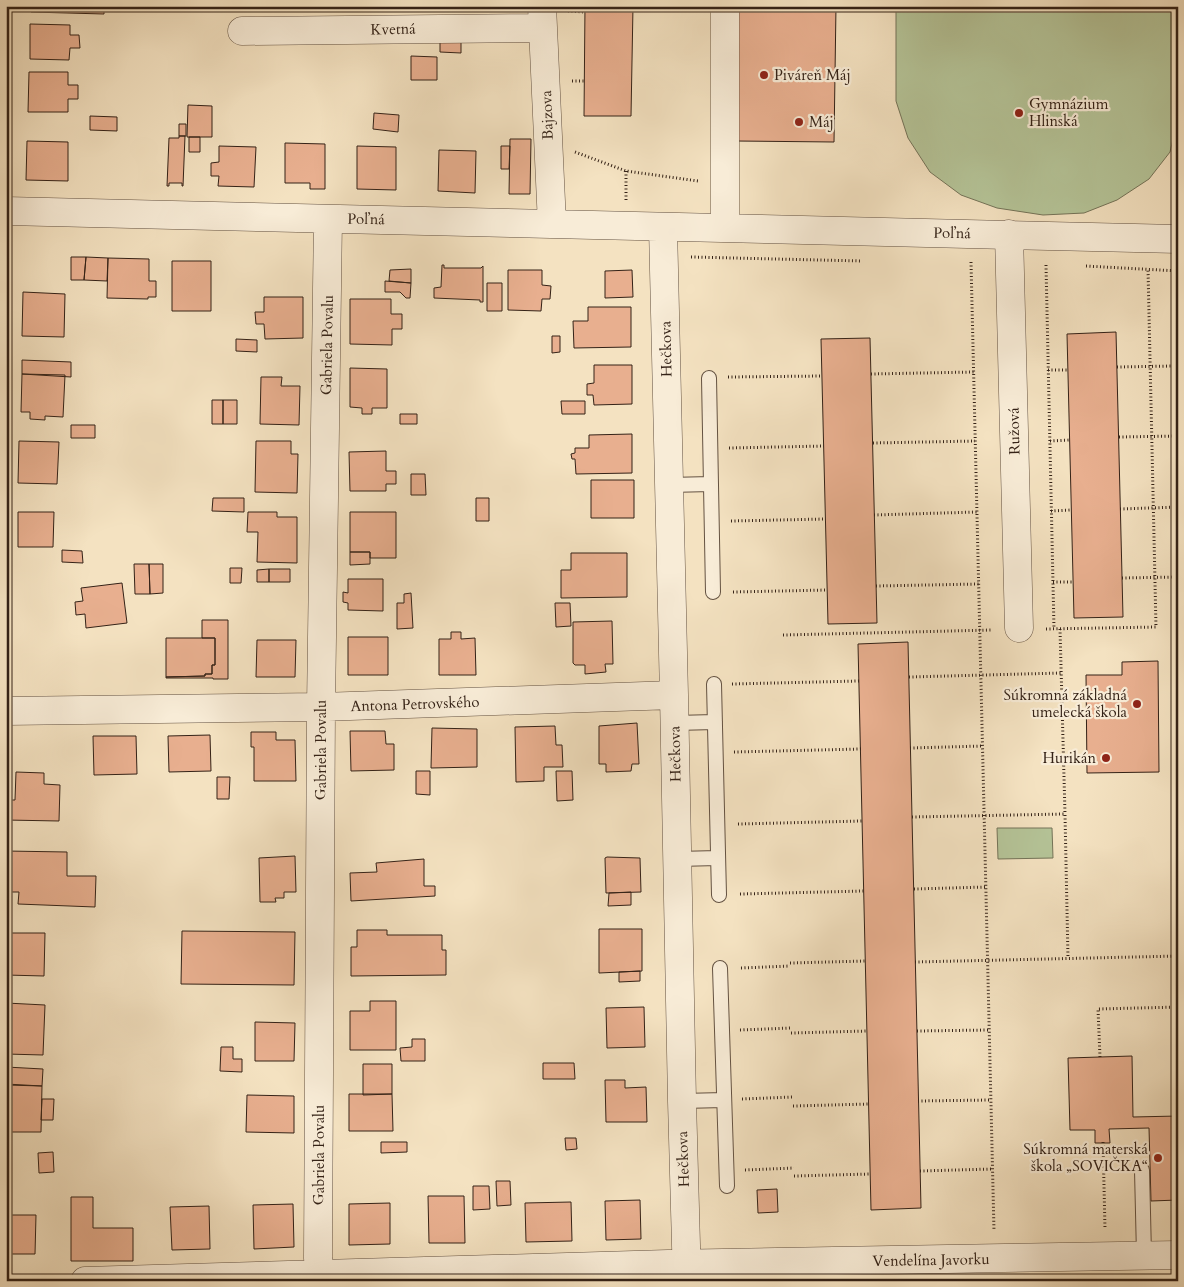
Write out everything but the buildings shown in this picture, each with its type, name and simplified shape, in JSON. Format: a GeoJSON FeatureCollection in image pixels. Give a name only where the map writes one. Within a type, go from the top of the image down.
{"type":"FeatureCollection","features":[{"type":"Feature","properties":{"kind":"street"},"geometry":{"type":"LineString","coordinates":[[725,8],[725,228]]}},
{"type":"Feature","properties":{"kind":"street","name":"Kvetná"},"geometry":{"type":"LineString","coordinates":[[242,31],[543,17]]}},
{"type":"Feature","properties":{"kind":"street","name":"Bajzova"},"geometry":{"type":"LineString","coordinates":[[543,17],[552,224]]}},
{"type":"Feature","properties":{"kind":"street","name":"Poľná"},"geometry":{"type":"LineString","coordinates":[[6,211],[1178,238]]}},
{"type":"Feature","properties":{"kind":"street","name":"Gabriela Povalu"},"geometry":{"type":"LineString","coordinates":[[320,1277],[318,1258],[321,707],[328,219]]}},
{"type":"Feature","properties":{"kind":"street","name":"Hečkova"},"geometry":{"type":"LineString","coordinates":[[663,227],[687,1272]]}},
{"type":"Feature","properties":{"kind":"street","name":"Ružová"},"geometry":{"type":"LineString","coordinates":[[1009,234],[1019,628]]}},
{"type":"Feature","properties":{"kind":"street","name":"Antona Petrovského"},"geometry":{"type":"LineString","coordinates":[[6,711],[321,707],[674,695]]}},
{"type":"Feature","properties":{"kind":"street","name":"Vendelína Javorku"},"geometry":{"type":"LineString","coordinates":[[85,1281],[687,1272],[1178,1255]]}},
{"type":"Feature","properties":{"kind":"lane"},"geometry":{"type":"LineString","coordinates":[[709,378],[714,592]]}},
{"type":"Feature","properties":{"kind":"lane"},"geometry":{"type":"LineString","coordinates":[[669,485],[711,484]]}},
{"type":"Feature","properties":{"kind":"lane"},"geometry":{"type":"LineString","coordinates":[[714,684],[719,895]]}},
{"type":"Feature","properties":{"kind":"lane"},"geometry":{"type":"LineString","coordinates":[[675,723],[715,722]]}},
{"type":"Feature","properties":{"kind":"lane"},"geometry":{"type":"LineString","coordinates":[[677,859],[718,858]]}},
{"type":"Feature","properties":{"kind":"lane"},"geometry":{"type":"LineString","coordinates":[[720,968],[727,1186]]}},
{"type":"Feature","properties":{"kind":"lane"},"geometry":{"type":"LineString","coordinates":[[682,1101],[724,1100]]}},
{"type":"Feature","properties":{"kind":"lane"},"geometry":{"type":"LineString","coordinates":[[1142,1170],[1144,1255]]}},
{"type":"Feature","properties":{"kind":"path"},"geometry":{"type":"LineString","coordinates":[[633,9],[725,8]]}},
{"type":"Feature","properties":{"kind":"path"},"geometry":{"type":"LineString","coordinates":[[568,150],[626,171],[725,186]]}},
{"type":"Feature","properties":{"kind":"path"},"geometry":{"type":"LineString","coordinates":[[663,256],[775,260]]}},
{"type":"Feature","properties":{"kind":"path"},"geometry":{"type":"LineString","coordinates":[[972,262],[994,1234]]}},
{"type":"Feature","properties":{"kind":"path"},"geometry":{"type":"LineString","coordinates":[[1046,265],[1054,629]]}},
{"type":"Feature","properties":{"kind":"path"},"geometry":{"type":"LineString","coordinates":[[783,635],[1019,628],[1156,627],[1148,268]]}},
{"type":"Feature","properties":{"kind":"path"},"geometry":{"type":"LineString","coordinates":[[1117,367],[1174,366]]}},
{"type":"Feature","properties":{"kind":"path"},"geometry":{"type":"LineString","coordinates":[[1048,370],[1068,370]]}},
{"type":"Feature","properties":{"kind":"path"},"geometry":{"type":"LineString","coordinates":[[871,374],[974,372]]}},
{"type":"Feature","properties":{"kind":"path"},"geometry":{"type":"LineString","coordinates":[[709,378],[822,376]]}},
{"type":"Feature","properties":{"kind":"path"},"geometry":{"type":"LineString","coordinates":[[1119,437],[1177,436]]}},
{"type":"Feature","properties":{"kind":"path"},"geometry":{"type":"LineString","coordinates":[[1050,441],[1070,440]]}},
{"type":"Feature","properties":{"kind":"path"},"geometry":{"type":"LineString","coordinates":[[872,443],[976,441]]}},
{"type":"Feature","properties":{"kind":"path"},"geometry":{"type":"LineString","coordinates":[[710,448],[824,446]]}},
{"type":"Feature","properties":{"kind":"path"},"geometry":{"type":"LineString","coordinates":[[1120,509],[1178,507]]}},
{"type":"Feature","properties":{"kind":"path"},"geometry":{"type":"LineString","coordinates":[[1051,511],[1071,510]]}},
{"type":"Feature","properties":{"kind":"path"},"geometry":{"type":"LineString","coordinates":[[874,515],[977,512]]}},
{"type":"Feature","properties":{"kind":"path"},"geometry":{"type":"LineString","coordinates":[[712,522],[825,519]]}},
{"type":"Feature","properties":{"kind":"path"},"geometry":{"type":"LineString","coordinates":[[1122,578],[1178,577]]}},
{"type":"Feature","properties":{"kind":"path"},"geometry":{"type":"LineString","coordinates":[[1053,582],[1073,582]]}},
{"type":"Feature","properties":{"kind":"path"},"geometry":{"type":"LineString","coordinates":[[876,586],[979,584]]}},
{"type":"Feature","properties":{"kind":"path"},"geometry":{"type":"LineString","coordinates":[[714,592],[827,590]]}},
{"type":"Feature","properties":{"kind":"path"},"geometry":{"type":"LineString","coordinates":[[1060,629],[1068,958]]}},
{"type":"Feature","properties":{"kind":"path"},"geometry":{"type":"LineString","coordinates":[[909,677],[1061,673]]}},
{"type":"Feature","properties":{"kind":"path"},"geometry":{"type":"LineString","coordinates":[[714,684],[859,681]]}},
{"type":"Feature","properties":{"kind":"path"},"geometry":{"type":"LineString","coordinates":[[910,748],[983,746]]}},
{"type":"Feature","properties":{"kind":"path"},"geometry":{"type":"LineString","coordinates":[[716,752],[861,749]]}},
{"type":"Feature","properties":{"kind":"path"},"geometry":{"type":"LineString","coordinates":[[912,817],[1065,814]]}},
{"type":"Feature","properties":{"kind":"path"},"geometry":{"type":"LineString","coordinates":[[717,825],[862,821]]}},
{"type":"Feature","properties":{"kind":"path"},"geometry":{"type":"LineString","coordinates":[[914,889],[986,887]]}},
{"type":"Feature","properties":{"kind":"path"},"geometry":{"type":"LineString","coordinates":[[719,895],[864,891]]}},
{"type":"Feature","properties":{"kind":"path"},"geometry":{"type":"LineString","coordinates":[[915,962],[1178,956]]}},
{"type":"Feature","properties":{"kind":"path"},"geometry":{"type":"LineString","coordinates":[[720,968],[866,961]]}},
{"type":"Feature","properties":{"kind":"path"},"geometry":{"type":"LineString","coordinates":[[1100,1057],[1098,1009],[1178,1007]]}},
{"type":"Feature","properties":{"kind":"path"},"geometry":{"type":"LineString","coordinates":[[722,1030],[867,1031]]}},
{"type":"Feature","properties":{"kind":"path"},"geometry":{"type":"LineString","coordinates":[[917,1031],[989,1030]]}},
{"type":"Feature","properties":{"kind":"path"},"geometry":{"type":"LineString","coordinates":[[724,1100],[793,1097]]}},
{"type":"Feature","properties":{"kind":"path"},"geometry":{"type":"LineString","coordinates":[[918,1101],[991,1100]]}},
{"type":"Feature","properties":{"kind":"path"},"geometry":{"type":"LineString","coordinates":[[793,1106],[869,1104]]}},
{"type":"Feature","properties":{"kind":"path"},"geometry":{"type":"LineString","coordinates":[[1102,1142],[1104,1214]]}},
{"type":"Feature","properties":{"kind":"path"},"geometry":{"type":"LineString","coordinates":[[727,1171],[794,1168]]}},
{"type":"Feature","properties":{"kind":"path"},"geometry":{"type":"LineString","coordinates":[[920,1171],[992,1169]]}},
{"type":"Feature","properties":{"kind":"path"},"geometry":{"type":"LineString","coordinates":[[794,1176],[870,1174]]}},
{"type":"Feature","properties":{"kind":"green space","name":"Gymnázium Hlinská"},"geometry":{"type":"Polygon","coordinates":[[[896,6],[1178,6],[1178,117],[1170,152],[1149,179],[1117,200],[1084,213],[1043,215],[997,208],[961,195],[930,172],[908,138],[896,101],[896,6]]]}},
{"type":"Feature","properties":{"kind":"green space"},"geometry":{"type":"Polygon","coordinates":[[[997,828],[1052,828],[1053,858],[998,859],[997,828]]]}},
{"type":"Feature","properties":{"kind":"place","name":"Piváreň Máj"},"geometry":{"type":"Point","coordinates":[764,75]}},
{"type":"Feature","properties":{"kind":"place","name":"Gymnázium Hlinská"},"geometry":{"type":"Point","coordinates":[1019,113]}},
{"type":"Feature","properties":{"kind":"place","name":"Máj"},"geometry":{"type":"Point","coordinates":[799,122]}},
{"type":"Feature","properties":{"kind":"place","name":"Súkromná základná umelecká škola"},"geometry":{"type":"Point","coordinates":[1137,704]}},
{"type":"Feature","properties":{"kind":"place","name":"Hurikán"},"geometry":{"type":"Point","coordinates":[1106,758]}},
{"type":"Feature","properties":{"kind":"place","name":"Súkromná materská škola „SOVIČKA“"},"geometry":{"type":"Point","coordinates":[1158,1158]}}]}
